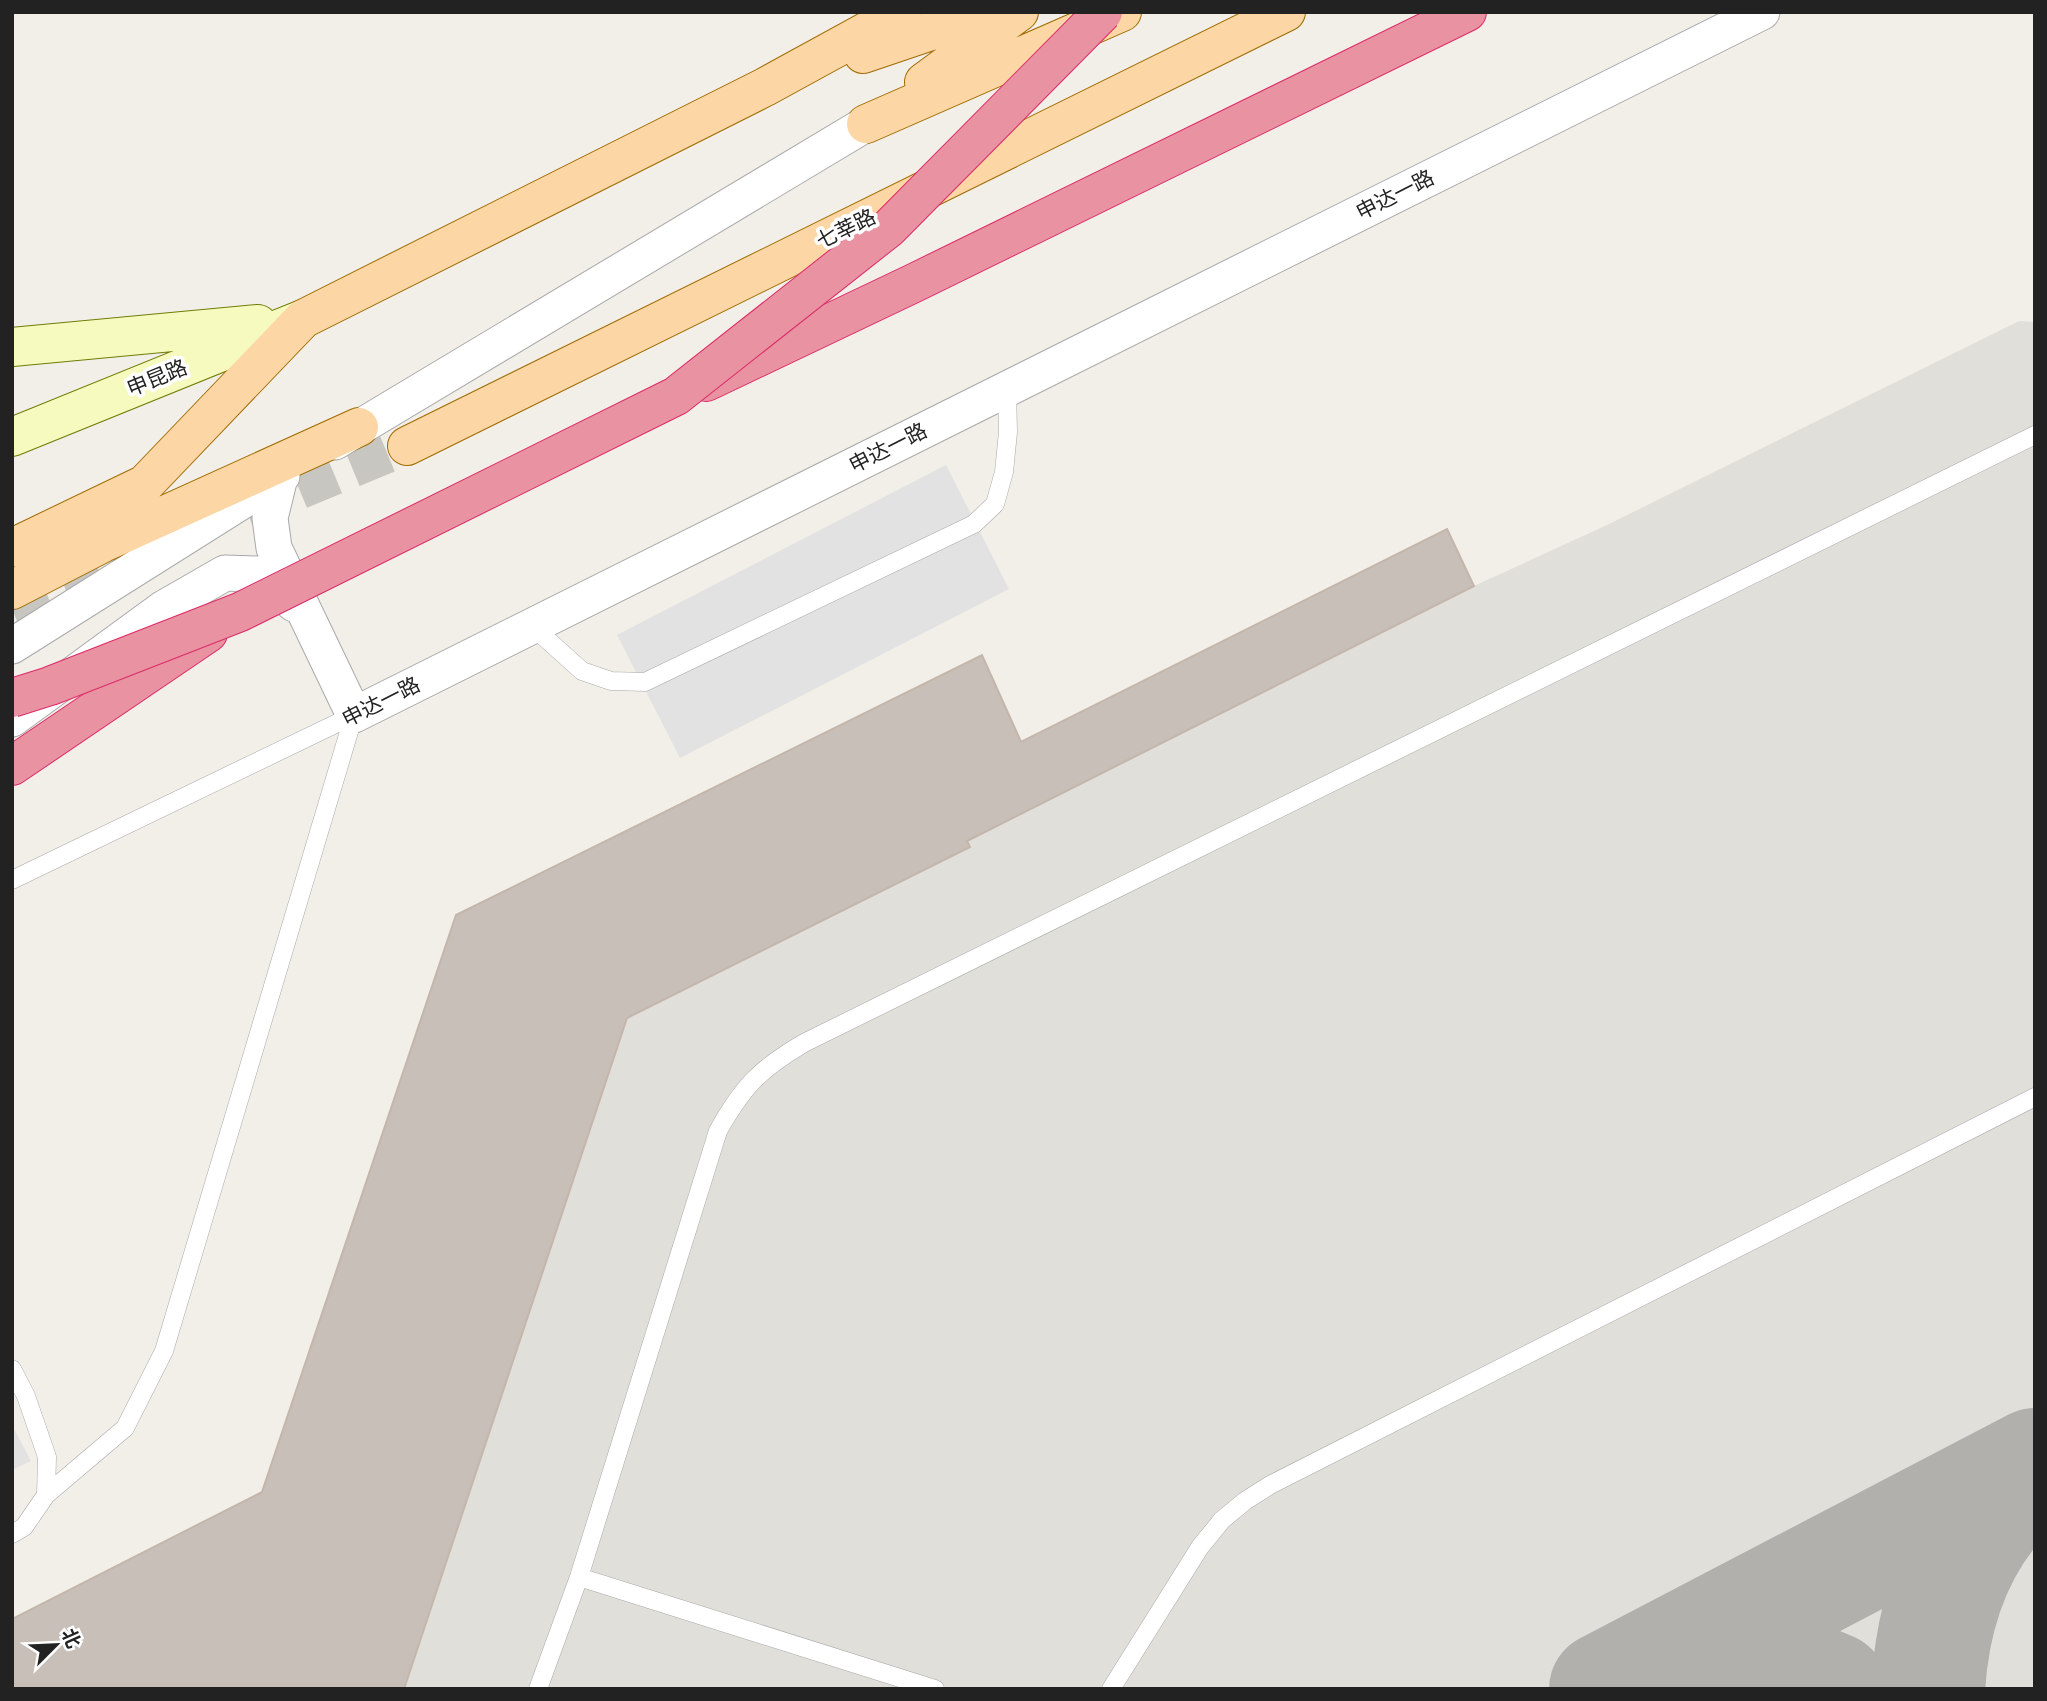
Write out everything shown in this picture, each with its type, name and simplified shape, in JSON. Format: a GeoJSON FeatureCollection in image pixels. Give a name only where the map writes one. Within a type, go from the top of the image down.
{"type":"FeatureCollection","features":[{"type":"Feature","properties":{"kind":"highway"},"geometry":{"type":"LineString","coordinates":[[676,396],[889,228],[1102,12]]}},
{"type":"Feature","properties":{"kind":"highway"},"geometry":{"type":"LineString","coordinates":[[12,698],[50,686],[240,612],[676,396],[914,283],[1467,12]]}},
{"type":"Feature","properties":{"kind":"highway"},"geometry":{"type":"LineString","coordinates":[[12,766],[240,612]]}},
{"type":"Feature","properties":{"kind":"main road"},"geometry":{"type":"LineString","coordinates":[[12,548],[145,484],[303,320],[765,87],[902,12]]}},
{"type":"Feature","properties":{"kind":"main road"},"geometry":{"type":"LineString","coordinates":[[765,87],[987,12]]}},
{"type":"Feature","properties":{"kind":"main road"},"geometry":{"type":"LineString","coordinates":[[866,124],[1019,12]]}},
{"type":"Feature","properties":{"kind":"main road"},"geometry":{"type":"LineString","coordinates":[[866,124],[1122,12]]}},
{"type":"Feature","properties":{"kind":"main road","name":"七莘路"},"geometry":{"type":"LineString","coordinates":[[407,446],[1286,12]]}},
{"type":"Feature","properties":{"kind":"main road"},"geometry":{"type":"LineString","coordinates":[[12,347],[303,320]]}},
{"type":"Feature","properties":{"kind":"main road","name":"申昆路"},"geometry":{"type":"LineString","coordinates":[[12,437],[303,320]]}},
{"type":"Feature","properties":{"kind":"main road"},"geometry":{"type":"LineString","coordinates":[[12,590],[103,543],[359,427]]}},
{"type":"Feature","properties":{"kind":"street","name":"申达一路"},"geometry":{"type":"LineString","coordinates":[[354,715],[1762,12]]}},
{"type":"Feature","properties":{"kind":"street"},"geometry":{"type":"LineString","coordinates":[[12,646],[359,427],[866,124]]}},
{"type":"Feature","properties":{"kind":"street"},"geometry":{"type":"LineString","coordinates":[[280,477],[270,518],[274,548],[354,715]]}},
{"type":"Feature","properties":{"kind":"street"},"geometry":{"type":"LineString","coordinates":[[12,719],[163,608],[225,573],[259,574],[305,614]]}},
{"type":"Feature","properties":{"kind":"lane"},"geometry":{"type":"LineString","coordinates":[[532,625],[582,671],[611,681],[645,682],[974,524],[995,504],[1004,471],[1008,432],[1007,388]]}},
{"type":"Feature","properties":{"kind":"lane"},"geometry":{"type":"LineString","coordinates":[[538,1689],[579,1577],[718,1131],[751,1080],[774,1061],[804,1043],[2035,435]]}},
{"type":"Feature","properties":{"kind":"lane"},"geometry":{"type":"LineString","coordinates":[[12,1534],[24,1527],[46,1495],[125,1428],[164,1351],[354,715]]}},
{"type":"Feature","properties":{"kind":"lane","name":"申达一路"},"geometry":{"type":"LineString","coordinates":[[12,880],[354,715]]}},
{"type":"Feature","properties":{"kind":"lane"},"geometry":{"type":"LineString","coordinates":[[1111,1689],[1200,1547],[1222,1520],[1253,1496],[2035,1097]]}},
{"type":"Feature","properties":{"kind":"lane"},"geometry":{"type":"LineString","coordinates":[[12,1368],[26,1396],[47,1457],[46,1495]]}},
{"type":"Feature","properties":{"kind":"lane"},"geometry":{"type":"LineString","coordinates":[[579,1577],[935,1689]]}},
{"type":"Feature","properties":{"kind":"shaded area"},"geometry":{"type":"Polygon","coordinates":[[[2019,321],[2035,322],[2035,1689],[12,1689],[12,1619],[262,1492],[456,915],[982,655],[1022,741],[1447,529],[1474,586],[1607,525],[2019,321]]]}},
{"type":"Feature","properties":{"kind":"shaded area"},"geometry":{"type":"Polygon","coordinates":[[[946,465],[1009,589],[680,758],[617,635],[946,465]]]}},
{"type":"Feature","properties":{"kind":"shaded area"},"geometry":{"type":"Polygon","coordinates":[[[12,1425],[31,1461],[12,1470],[12,1425]]]}},
{"type":"Feature","properties":{"kind":"building"},"geometry":{"type":"Polygon","coordinates":[[[1447,529],[1474,586],[967,841],[970,847],[627,1018],[404,1689],[12,1689],[12,1619],[262,1492],[456,915],[982,655],[1021,742],[1447,529]]]}},
{"type":"Feature","properties":{"kind":"taxiway"},"geometry":{"type":"LineString","coordinates":[[1606,1689],[2035,1465]]}},
{"type":"Feature","properties":{"kind":"taxiway"},"geometry":{"type":"LineString","coordinates":[[1928,1689],[1936,1628],[1955,1571],[1984,1520],[2026,1475]]}},
{"type":"Feature","properties":{"kind":"taxiway"},"geometry":{"type":"LineString","coordinates":[[1645,1674],[1692,1666],[1739,1665],[1785,1673],[1831,1689]]}},
{"type":"Feature","properties":{"kind":"tunnel"},"geometry":{"type":"LineString","coordinates":[[247,512],[407,446]]}},
{"type":"Feature","properties":{"kind":"tunnel"},"geometry":{"type":"LineString","coordinates":[[12,609],[133,559]]}}]}
